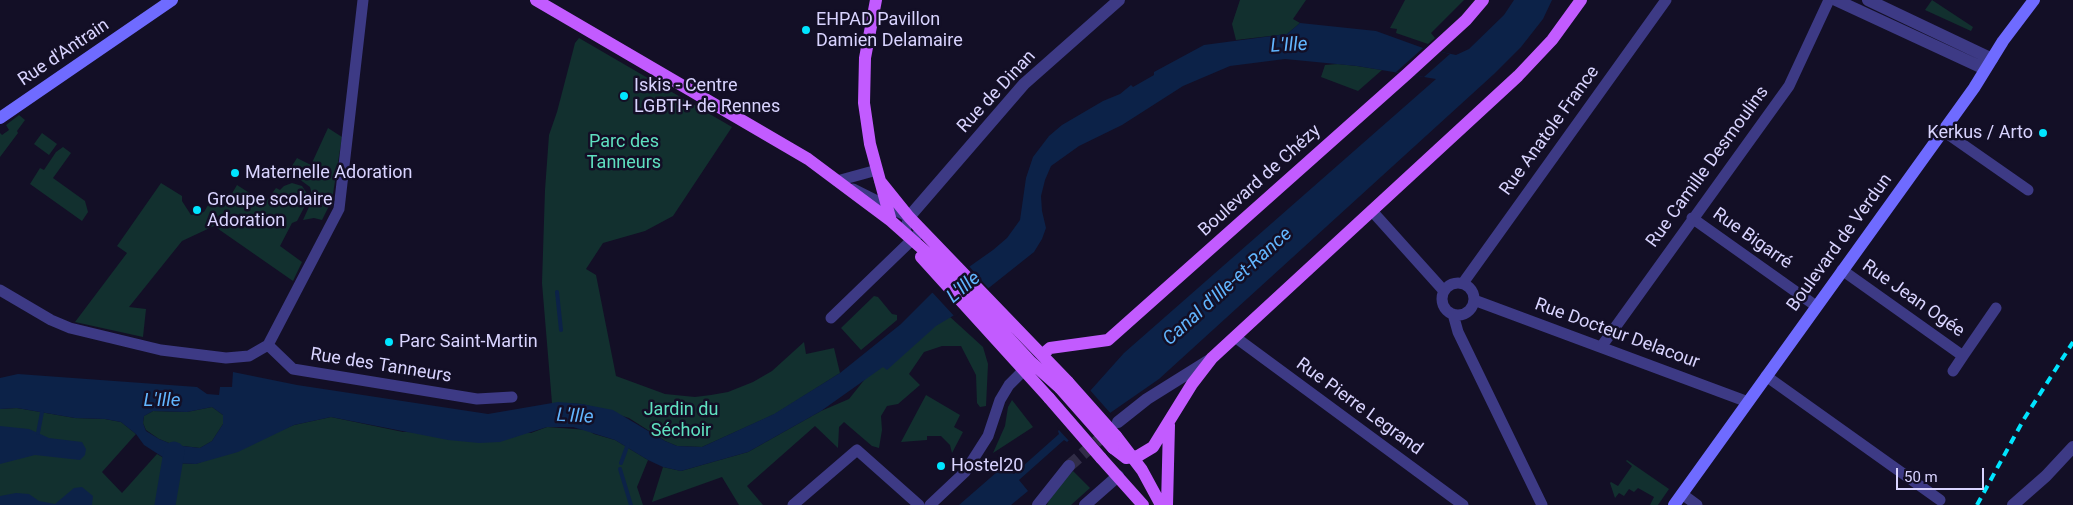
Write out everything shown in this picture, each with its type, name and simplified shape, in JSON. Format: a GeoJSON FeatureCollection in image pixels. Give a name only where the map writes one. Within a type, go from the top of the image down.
{"type":"FeatureCollection","features":[{"type":"Feature","properties":{"kind":"main road","name":"Rue d'Antrain"},"geometry":{"type":"LineString","coordinates":[[0,118],[172,0]]}},
{"type":"Feature","properties":{"kind":"main road"},"geometry":{"type":"LineString","coordinates":[[536,0],[808,159],[891,221],[911,241],[944,268],[1034,364],[1064,385],[1115,442],[1133,457],[1161,505]]}},
{"type":"Feature","properties":{"kind":"main road"},"geometry":{"type":"LineString","coordinates":[[876,0],[865,58],[863,85],[866,122],[891,221]]}},
{"type":"Feature","properties":{"kind":"main road","name":"Boulevard de Chézy"},"geometry":{"type":"LineString","coordinates":[[1034,364],[1050,348],[1108,340],[1433,50],[1466,20],[1483,0]]}},
{"type":"Feature","properties":{"kind":"main road"},"geometry":{"type":"LineString","coordinates":[[1133,457],[1153,447],[1174,410],[1212,358],[1518,76],[1552,40],[1581,0]]}},
{"type":"Feature","properties":{"kind":"main road","name":"Boulevard de Verdun"},"geometry":{"type":"LineString","coordinates":[[1674,505],[2034,0]]}},
{"type":"Feature","properties":{"kind":"main road"},"geometry":{"type":"LineString","coordinates":[[878,175],[924,233],[944,268]]}},
{"type":"Feature","properties":{"kind":"main road"},"geometry":{"type":"LineString","coordinates":[[981,307],[1034,364],[1040,387],[1143,505]]}},
{"type":"Feature","properties":{"kind":"main road"},"geometry":{"type":"LineString","coordinates":[[1167,505],[1169,427],[1174,410]]}},
{"type":"Feature","properties":{"kind":"street"},"geometry":{"type":"LineString","coordinates":[[0,290],[51,320],[70,328],[161,350],[226,358],[249,356],[268,345],[339,209],[364,0]]}},
{"type":"Feature","properties":{"kind":"street","name":"Rue de Dinan"},"geometry":{"type":"LineString","coordinates":[[909,216],[1024,84],[1120,0]]}},
{"type":"Feature","properties":{"kind":"street","name":"Rue Anatole France"},"geometry":{"type":"LineString","coordinates":[[1463,283],[1666,0]]}},
{"type":"Feature","properties":{"kind":"street","name":"Rue Camille Desmoulins"},"geometry":{"type":"LineString","coordinates":[[1601,347],[1788,86],[1829,0]]}},
{"type":"Feature","properties":{"kind":"street"},"geometry":{"type":"LineString","coordinates":[[1836,0],[1989,64]]}},
{"type":"Feature","properties":{"kind":"street"},"geometry":{"type":"LineString","coordinates":[[1868,0],[1989,64]]}},
{"type":"Feature","properties":{"kind":"street"},"geometry":{"type":"LineString","coordinates":[[1942,130],[2028,190]]}},
{"type":"Feature","properties":{"kind":"street"},"geometry":{"type":"LineString","coordinates":[[836,181],[878,175]]}},
{"type":"Feature","properties":{"kind":"street"},"geometry":{"type":"LineString","coordinates":[[836,181],[909,216],[905,230],[911,241]]}},
{"type":"Feature","properties":{"kind":"street"},"geometry":{"type":"LineString","coordinates":[[1372,211],[1444,291],[1443,305],[1453,314],[1458,332],[1542,505]]}},
{"type":"Feature","properties":{"kind":"street","name":"Rue Bigarré"},"geometry":{"type":"LineString","coordinates":[[1692,218],[1816,306]]}},
{"type":"Feature","properties":{"kind":"street"},"geometry":{"type":"LineString","coordinates":[[831,318],[917,234],[924,233]]}},
{"type":"Feature","properties":{"kind":"street","name":"Rue Jean Ogée"},"geometry":{"type":"LineString","coordinates":[[1842,270],[1963,356]]}},
{"type":"Feature","properties":{"kind":"street"},"geometry":{"type":"LineString","coordinates":[[1444,291],[1454,283],[1463,283],[1472,290],[1474,300],[1469,310],[1464,314],[1453,314]]}},
{"type":"Feature","properties":{"kind":"street","name":"Rue Docteur Delacour"},"geometry":{"type":"LineString","coordinates":[[1474,300],[1748,402]]}},
{"type":"Feature","properties":{"kind":"street","name":"Rue Jean Ogée"},"geometry":{"type":"LineString","coordinates":[[1953,371],[1996,308]]}},
{"type":"Feature","properties":{"kind":"street","name":"Rue Pierre Legrand"},"geometry":{"type":"LineString","coordinates":[[1235,337],[1463,505]]}},
{"type":"Feature","properties":{"kind":"street","name":"Rue des Tanneurs"},"geometry":{"type":"LineString","coordinates":[[268,345],[293,369],[363,382],[477,399],[512,397]]}},
{"type":"Feature","properties":{"kind":"street"},"geometry":{"type":"LineString","coordinates":[[1118,422],[1152,396],[1212,358]]}},
{"type":"Feature","properties":{"kind":"street"},"geometry":{"type":"LineString","coordinates":[[930,505],[965,472],[982,448],[1008,384],[1034,364]]}},
{"type":"Feature","properties":{"kind":"street"},"geometry":{"type":"LineString","coordinates":[[1766,376],[1940,500]]}},
{"type":"Feature","properties":{"kind":"street"},"geometry":{"type":"LineString","coordinates":[[2013,505],[2046,476],[2073,447]]}},
{"type":"Feature","properties":{"kind":"street"},"geometry":{"type":"LineString","coordinates":[[793,505],[857,450],[919,505]]}},
{"type":"Feature","properties":{"kind":"street"},"geometry":{"type":"LineString","coordinates":[[1038,505],[1068,466]]}},
{"type":"Feature","properties":{"kind":"street"},"geometry":{"type":"LineString","coordinates":[[1085,505],[1118,476]]}},
{"type":"Feature","properties":{"kind":"street"},"geometry":{"type":"LineString","coordinates":[[1682,494],[1697,505]]}},
{"type":"Feature","properties":{"kind":"green space"},"geometry":{"type":"Polygon","coordinates":[[[1240,0],[1306,0],[1293,19],[1300,23],[1287,34],[1236,40],[1232,24],[1240,0]]]}},
{"type":"Feature","properties":{"kind":"green space"},"geometry":{"type":"Polygon","coordinates":[[[1405,0],[1464,0],[1431,33],[1435,38],[1428,44],[1396,33],[1397,29],[1390,28],[1405,0]]]}},
{"type":"Feature","properties":{"kind":"green space"},"geometry":{"type":"Polygon","coordinates":[[[1932,0],[1973,27],[1971,31],[1925,10],[1932,0]]]}},
{"type":"Feature","properties":{"kind":"green space","name":"Parc des Tanneurs"},"geometry":{"type":"Polygon","coordinates":[[[579,38],[732,127],[673,216],[645,231],[603,243],[586,269],[596,275],[616,376],[665,394],[695,397],[711,395],[728,392],[753,382],[772,371],[804,342],[806,354],[834,348],[840,373],[775,414],[702,447],[677,446],[665,441],[629,418],[597,408],[582,404],[552,403],[542,283],[549,135],[575,43],[579,38]]]}},
{"type":"Feature","properties":{"kind":"green space"},"geometry":{"type":"Polygon","coordinates":[[[1338,64],[1382,70],[1358,91],[1321,77],[1325,65],[1338,64]]]}},
{"type":"Feature","properties":{"kind":"green space"},"geometry":{"type":"Polygon","coordinates":[[[19,115],[25,120],[0,157],[0,133],[2,135],[9,130],[6,125],[19,115]]]}},
{"type":"Feature","properties":{"kind":"green space"},"geometry":{"type":"Polygon","coordinates":[[[328,128],[342,137],[332,200],[322,220],[314,218],[303,220],[313,198],[310,187],[299,179],[283,180],[297,158],[311,165],[328,128]]]}},
{"type":"Feature","properties":{"kind":"green space"},"geometry":{"type":"Polygon","coordinates":[[[42,133],[57,144],[49,155],[34,144],[42,133]]]}},
{"type":"Feature","properties":{"kind":"green space"},"geometry":{"type":"Polygon","coordinates":[[[63,147],[71,153],[53,178],[85,201],[88,212],[82,221],[30,184],[40,168],[44,170],[56,152],[63,147]]]}},
{"type":"Feature","properties":{"kind":"green space"},"geometry":{"type":"Polygon","coordinates":[[[161,183],[182,196],[182,201],[191,215],[204,212],[211,200],[224,207],[237,185],[265,203],[276,188],[280,190],[292,183],[302,186],[308,195],[307,202],[297,221],[292,223],[280,246],[302,262],[293,281],[214,226],[182,241],[129,307],[146,309],[143,337],[75,322],[127,253],[117,246],[161,183]]]}},
{"type":"Feature","properties":{"kind":"green space"},"geometry":{"type":"Polygon","coordinates":[[[874,296],[878,297],[892,314],[897,315],[897,320],[861,350],[841,328],[874,296]]]}},
{"type":"Feature","properties":{"kind":"green space"},"geometry":{"type":"Polygon","coordinates":[[[949,316],[983,347],[988,364],[986,406],[980,407],[977,403],[976,375],[961,346],[942,346],[924,352],[909,374],[920,385],[898,404],[887,406],[881,416],[882,430],[879,448],[872,446],[844,422],[839,427],[838,448],[815,426],[747,486],[763,505],[739,505],[722,477],[652,502],[663,467],[681,471],[748,452],[821,411],[849,399],[873,369],[949,316]]]}},
{"type":"Feature","properties":{"kind":"green space"},"geometry":{"type":"Polygon","coordinates":[[[926,395],[960,415],[954,427],[963,432],[952,453],[950,445],[941,436],[927,436],[927,440],[901,442],[926,395]]]}},
{"type":"Feature","properties":{"kind":"green space"},"geometry":{"type":"Polygon","coordinates":[[[1012,400],[1033,427],[993,453],[1005,426],[1008,407],[1012,400]]]}},
{"type":"Feature","properties":{"kind":"green space"},"geometry":{"type":"Polygon","coordinates":[[[212,407],[223,415],[223,424],[212,441],[200,448],[174,445],[159,439],[146,430],[143,423],[144,416],[153,411],[187,412],[212,407]]]}},
{"type":"Feature","properties":{"kind":"green space"},"geometry":{"type":"Polygon","coordinates":[[[17,408],[75,418],[105,419],[121,422],[136,434],[102,472],[122,493],[157,454],[172,463],[196,464],[294,425],[331,417],[403,432],[531,433],[547,427],[588,430],[594,434],[615,440],[648,460],[637,487],[643,505],[0,505],[0,409],[17,408]]]}},
{"type":"Feature","properties":{"kind":"green space"},"geometry":{"type":"Polygon","coordinates":[[[1627,460],[1669,489],[1658,505],[1650,505],[1654,497],[1638,488],[1634,492],[1629,489],[1624,496],[1619,493],[1615,498],[1610,483],[1618,486],[1632,466],[1627,460]]]}},
{"type":"Feature","properties":{"kind":"green space"},"geometry":{"type":"Polygon","coordinates":[[[1073,471],[1090,488],[1071,505],[1047,505],[1051,495],[1073,471]]]}},
{"type":"Feature","properties":{"kind":"water"},"geometry":{"type":"Polygon","coordinates":[[[1514,0],[1552,0],[1543,19],[1521,47],[1494,74],[1159,379],[1110,413],[1106,409],[1067,442],[1064,440],[1019,480],[1028,491],[1011,505],[959,505],[1005,465],[1014,474],[1059,434],[1058,431],[1093,395],[1090,391],[1124,353],[1436,79],[1357,66],[1285,59],[1230,66],[1183,86],[1122,125],[1079,146],[1051,166],[1041,196],[1046,228],[1034,252],[956,314],[936,326],[887,370],[883,367],[821,411],[748,452],[681,471],[663,467],[648,460],[615,440],[573,427],[547,427],[500,442],[479,443],[448,440],[331,417],[294,425],[238,452],[196,464],[172,463],[144,445],[136,434],[121,422],[105,419],[75,418],[17,408],[0,409],[0,378],[18,374],[197,387],[207,394],[219,395],[220,387],[232,387],[233,372],[297,385],[488,414],[558,402],[582,404],[613,410],[665,441],[677,446],[702,447],[774,414],[840,373],[901,324],[932,293],[1007,238],[1020,220],[1026,178],[1033,157],[1049,136],[1062,125],[1103,101],[1120,94],[1131,85],[1133,87],[1154,75],[1154,72],[1204,45],[1287,34],[1300,23],[1376,31],[1423,48],[1456,55],[1469,49],[1504,15],[1514,0]],[[212,407],[187,412],[153,411],[144,416],[143,423],[146,431],[159,439],[174,445],[200,448],[212,441],[223,424],[223,415],[212,407]]]}},
{"type":"Feature","properties":{"kind":"water"},"geometry":{"type":"Polygon","coordinates":[[[0,426],[29,429],[49,438],[82,442],[86,449],[85,455],[80,460],[35,455],[0,464],[0,426]]]}},
{"type":"Feature","properties":{"kind":"water"},"geometry":{"type":"Polygon","coordinates":[[[82,487],[93,496],[92,505],[0,505],[0,496],[16,493],[29,494],[39,501],[55,504],[74,488],[82,487]]]}},
{"type":"Feature","properties":{"kind":"pier"},"geometry":{"type":"Polygon","coordinates":[[[1423,48],[1450,54],[1424,77],[1396,72],[1423,48]]]}},
{"type":"Feature","properties":{"kind":"pier"},"geometry":{"type":"Polygon","coordinates":[[[968,265],[989,289],[955,317],[931,291],[968,265]]]}},
{"type":"Feature","properties":{"kind":"pier"},"geometry":{"type":"Polygon","coordinates":[[[1089,389],[1112,415],[1106,412],[1070,442],[1057,428],[1090,394],[1089,389]]]}},
{"type":"Feature","properties":{"kind":"waterway"},"geometry":{"type":"LineString","coordinates":[[557,292],[561,330]]}},
{"type":"Feature","properties":{"kind":"waterway"},"geometry":{"type":"LineString","coordinates":[[38,433],[42,412]]}},
{"type":"Feature","properties":{"kind":"waterway"},"geometry":{"type":"LineString","coordinates":[[621,463],[628,444]]}},
{"type":"Feature","properties":{"kind":"waterway"},"geometry":{"type":"LineString","coordinates":[[165,505],[174,452]]}},
{"type":"Feature","properties":{"kind":"waterway"},"geometry":{"type":"LineString","coordinates":[[620,469],[631,505]]}},
{"type":"Feature","properties":{"kind":"tunnel"},"geometry":{"type":"LineString","coordinates":[[1069,466],[1110,430]]}},
{"type":"Feature","properties":{"kind":"railway"},"geometry":{"type":"LineString","coordinates":[[1977,505],[2024,419],[2073,342]]}},
{"type":"Feature","properties":{"kind":"place","name":"EHPAD Pavillon Damien Delamaire"},"geometry":{"type":"Point","coordinates":[806,30]}},
{"type":"Feature","properties":{"kind":"place","name":"Iskis - Centre LGBTI+ de Rennes"},"geometry":{"type":"Point","coordinates":[624,96]}},
{"type":"Feature","properties":{"kind":"place","name":"Kerkus / Arto"},"geometry":{"type":"Point","coordinates":[2043,133]}},
{"type":"Feature","properties":{"kind":"place","name":"Maternelle Adoration"},"geometry":{"type":"Point","coordinates":[235,173]}},
{"type":"Feature","properties":{"kind":"place","name":"Groupe scolaire Adoration"},"geometry":{"type":"Point","coordinates":[197,210]}},
{"type":"Feature","properties":{"kind":"place","name":"Parc Saint-Martin"},"geometry":{"type":"Point","coordinates":[389,342]}},
{"type":"Feature","properties":{"kind":"place","name":"Hostel20"},"geometry":{"type":"Point","coordinates":[941,466]}},
{"type":"Feature","properties":{"kind":"water label","name":"L'Ille"},"geometry":{"type":"Point","coordinates":[1289,46]}},
{"type":"Feature","properties":{"kind":"water label","name":"Canal d'Ille-et-Rance"},"geometry":{"type":"Point","coordinates":[1228,287]}},
{"type":"Feature","properties":{"kind":"water label","name":"L'Ille"},"geometry":{"type":"Point","coordinates":[964,288]}},
{"type":"Feature","properties":{"kind":"water label","name":"L'Ille"},"geometry":{"type":"Point","coordinates":[162,401]}},
{"type":"Feature","properties":{"kind":"water label","name":"L'Ille"},"geometry":{"type":"Point","coordinates":[575,417]}},
{"type":"Feature","properties":{"kind":"park label","name":"Jardin du Séchoir"},"geometry":{"type":"Point","coordinates":[681,420]}}]}
